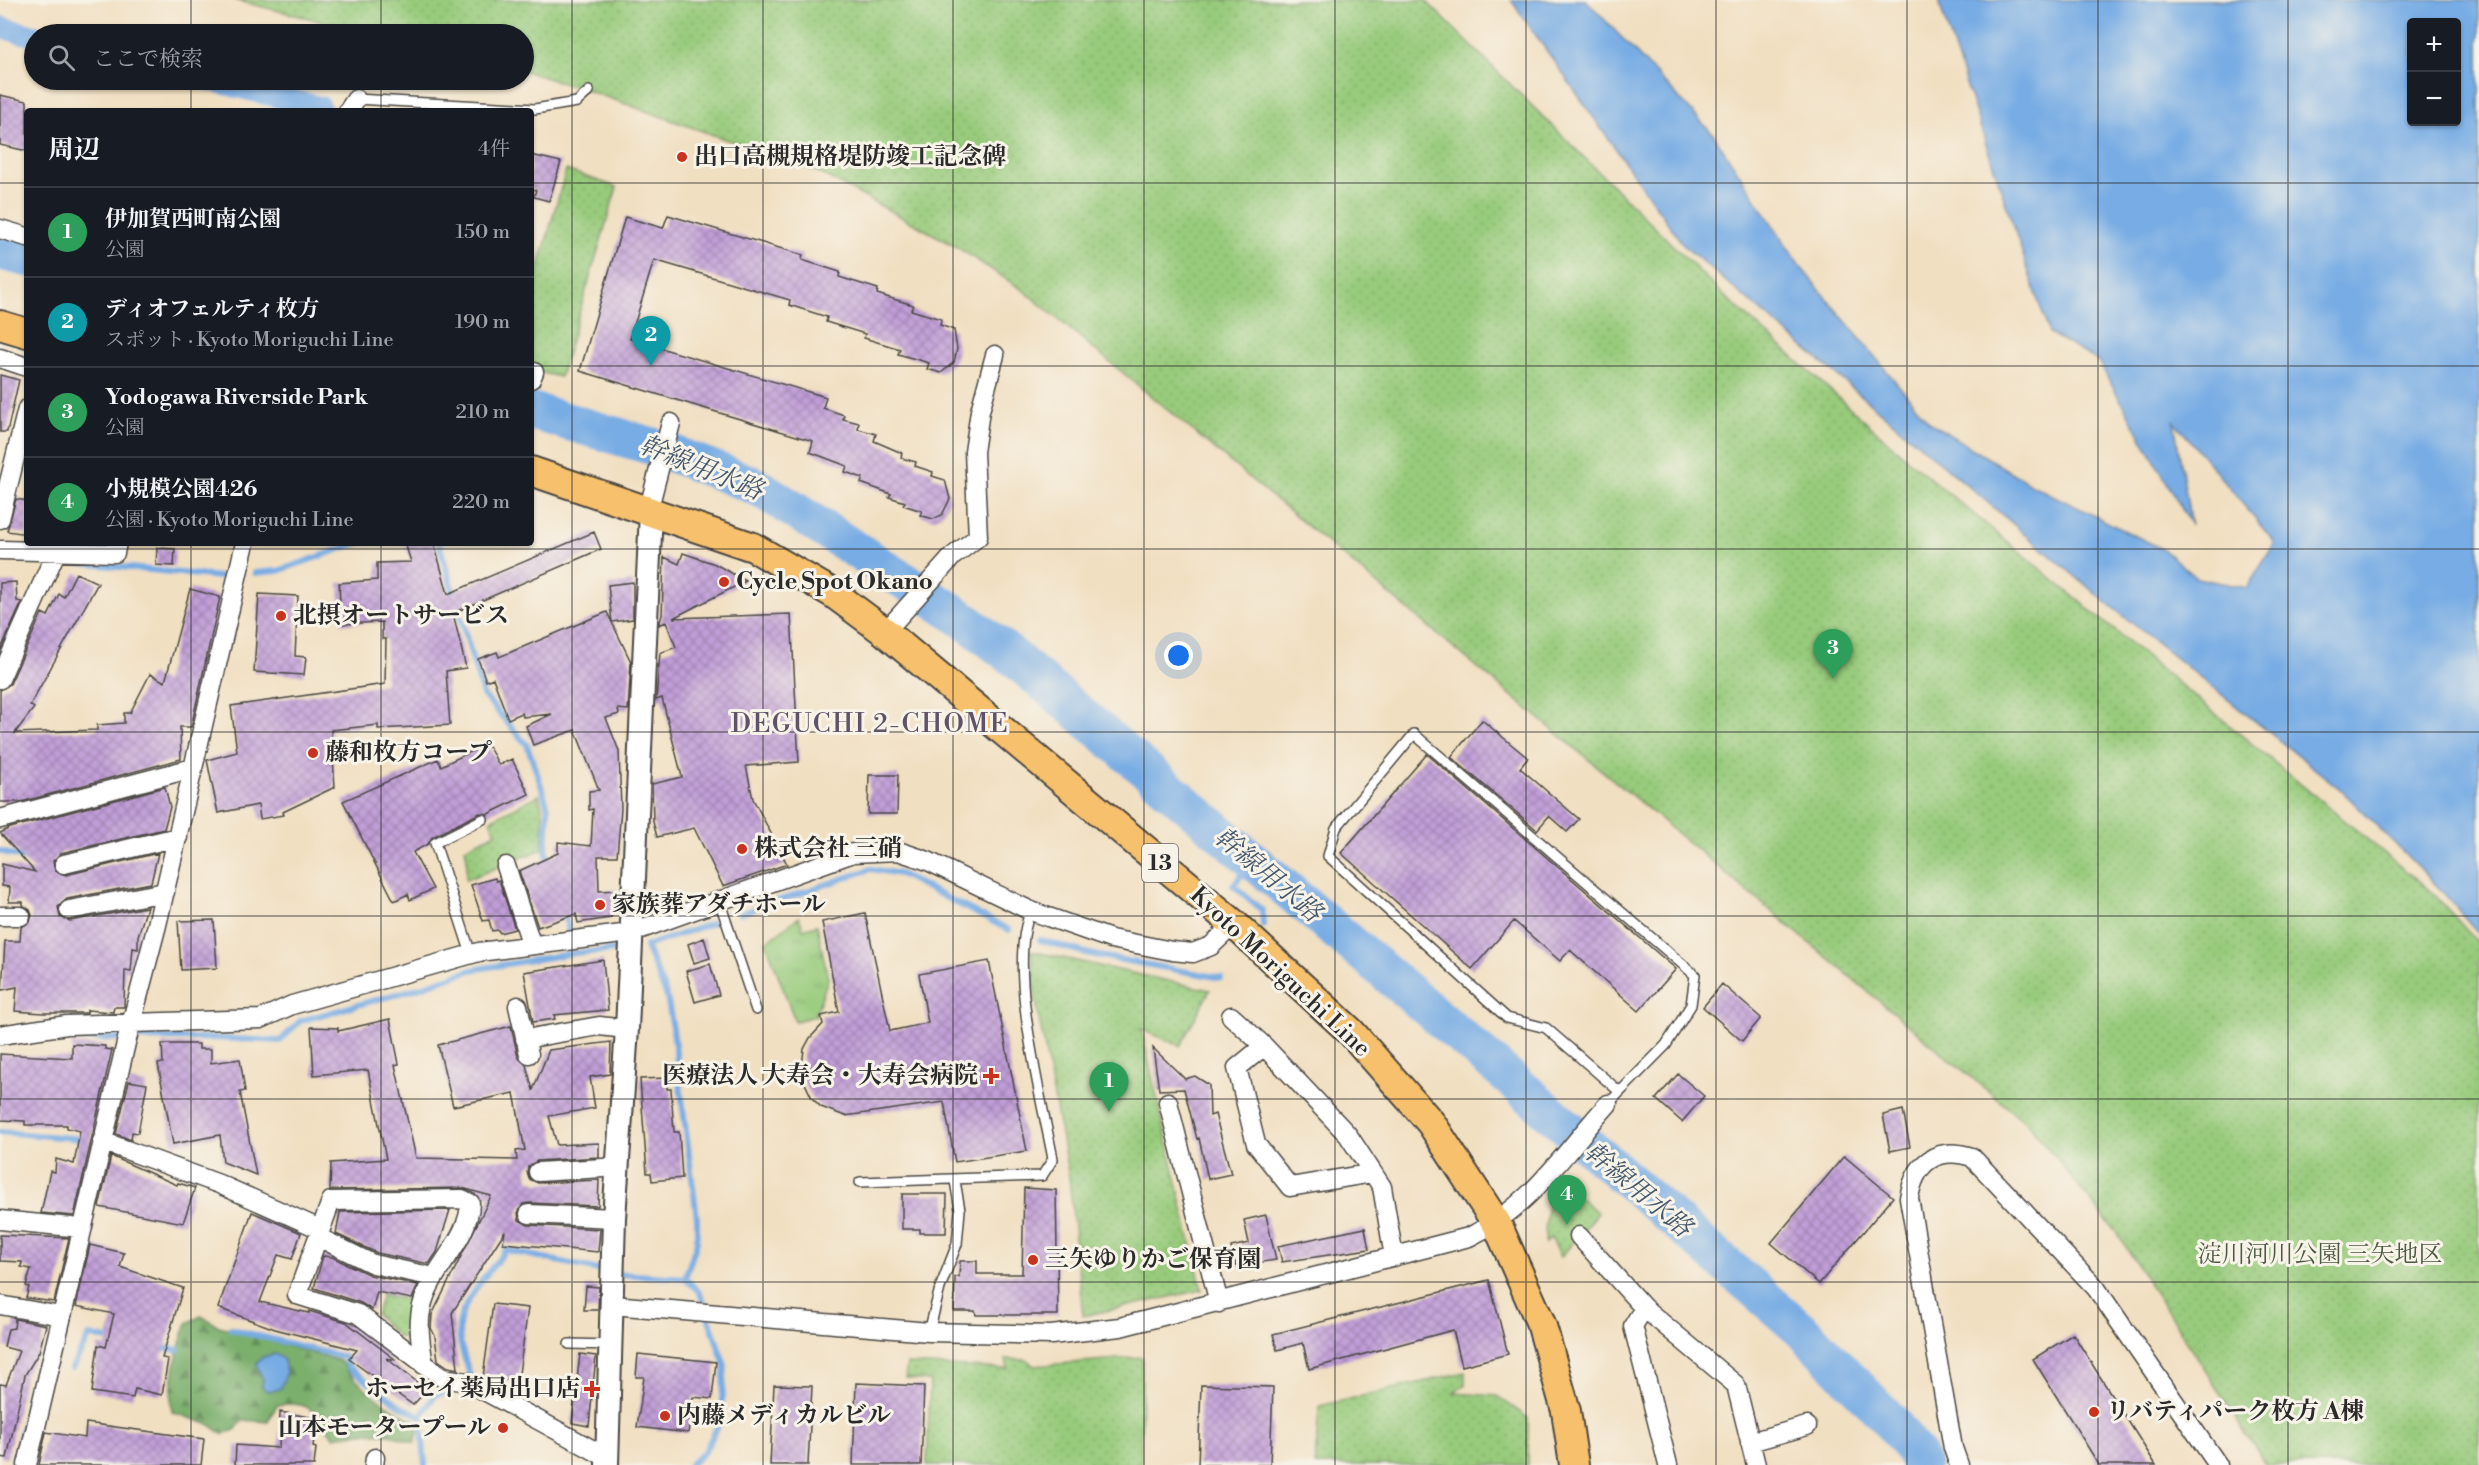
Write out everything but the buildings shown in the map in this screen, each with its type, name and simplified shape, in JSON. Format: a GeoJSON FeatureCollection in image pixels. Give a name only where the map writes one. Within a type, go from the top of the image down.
{"type":"FeatureCollection","features":[{"type":"Feature","properties":{"kind":"main road"},"geometry":{"type":"LineString","coordinates":[[0,325],[24,332]]}},
{"type":"Feature","properties":{"kind":"main road","name":"Kyoto Moriguchi Line"},"geometry":{"type":"LineString","coordinates":[[534,472],[651,506],[753,547],[890,627],[1234,924],[1351,1032],[1431,1122],[1497,1224],[1542,1326],[1566,1411],[1574,1465]]}},
{"type":"Feature","properties":{"kind":"street"},"geometry":{"type":"LineString","coordinates":[[0,229],[24,236]]}},
{"type":"Feature","properties":{"kind":"street"},"geometry":{"type":"LineString","coordinates":[[890,627],[953,556],[978,537],[974,452],[980,411],[995,355]]}},
{"type":"Feature","properties":{"kind":"street"},"geometry":{"type":"LineString","coordinates":[[0,358],[24,366]]}},
{"type":"Feature","properties":{"kind":"street"},"geometry":{"type":"LineString","coordinates":[[0,519],[24,421]]}},
{"type":"Feature","properties":{"kind":"street"},"geometry":{"type":"LineString","coordinates":[[424,1365],[420,1334],[422,1306],[434,1276],[470,1219],[470,1203],[462,1199],[331,1201],[297,1295],[358,1314],[424,1365],[443,1378],[468,1382],[607,1462],[614,1218],[627,1029],[651,506],[671,423]]}},
{"type":"Feature","properties":{"kind":"street"},"geometry":{"type":"LineString","coordinates":[[0,550],[115,553],[116,546]]}},
{"type":"Feature","properties":{"kind":"street"},"geometry":{"type":"LineString","coordinates":[[27,1465],[130,1024],[165,892],[244,546]]}},
{"type":"Feature","properties":{"kind":"street"},"geometry":{"type":"LineString","coordinates":[[0,679],[57,550]]}},
{"type":"Feature","properties":{"kind":"street"},"geometry":{"type":"LineString","coordinates":[[0,819],[194,768]]}},
{"type":"Feature","properties":{"kind":"street"},"geometry":{"type":"LineString","coordinates":[[64,864],[178,837]]}},
{"type":"Feature","properties":{"kind":"street"},"geometry":{"type":"LineString","coordinates":[[0,1035],[67,1025],[261,1019],[292,1005],[471,954],[531,943],[630,933],[853,852],[898,851],[928,861],[1031,911],[1111,939],[1193,953],[1211,946],[1234,924]]}},
{"type":"Feature","properties":{"kind":"street"},"geometry":{"type":"LineString","coordinates":[[506,866],[531,943]]}},
{"type":"Feature","properties":{"kind":"street"},"geometry":{"type":"LineString","coordinates":[[69,910],[165,892]]}},
{"type":"Feature","properties":{"kind":"street"},"geometry":{"type":"LineString","coordinates":[[0,916],[21,916]]}},
{"type":"Feature","properties":{"kind":"street"},"geometry":{"type":"LineString","coordinates":[[518,1006],[527,1046],[599,1026],[627,1029]]}},
{"type":"Feature","properties":{"kind":"street"},"geometry":{"type":"LineString","coordinates":[[1231,1016],[1264,1046],[1348,1135],[1382,1187],[1394,1257]]}},
{"type":"Feature","properties":{"kind":"street"},"geometry":{"type":"LineString","coordinates":[[1264,1046],[1237,1068],[1256,1144],[1290,1187],[1373,1173]]}},
{"type":"Feature","properties":{"kind":"street"},"geometry":{"type":"LineString","coordinates":[[613,1305],[929,1332],[1051,1335],[1120,1327],[1469,1237],[1497,1224],[1543,1182],[1614,1098]]}},
{"type":"Feature","properties":{"kind":"street"},"geometry":{"type":"LineString","coordinates":[[1168,1102],[1219,1303]]}},
{"type":"Feature","properties":{"kind":"street"},"geometry":{"type":"LineString","coordinates":[[102,1141],[219,1184],[319,1233],[373,1264],[434,1276]]}},
{"type":"Feature","properties":{"kind":"street"},"geometry":{"type":"LineString","coordinates":[[1959,1465],[1953,1448],[1909,1198],[1912,1179],[1929,1160],[1955,1152],[1972,1157],[2096,1288],[2218,1465]]}},
{"type":"Feature","properties":{"kind":"street"},"geometry":{"type":"LineString","coordinates":[[538,1172],[619,1167]]}},
{"type":"Feature","properties":{"kind":"street"},"geometry":{"type":"LineString","coordinates":[[529,1214],[614,1218]]}},
{"type":"Feature","properties":{"kind":"street"},"geometry":{"type":"LineString","coordinates":[[0,1221],[81,1228]]}},
{"type":"Feature","properties":{"kind":"street"},"geometry":{"type":"LineString","coordinates":[[1579,1236],[1644,1308],[1736,1385],[1756,1465]]}},
{"type":"Feature","properties":{"kind":"street"},"geometry":{"type":"LineString","coordinates":[[0,1305],[61,1316]]}},
{"type":"Feature","properties":{"kind":"street"},"geometry":{"type":"LineString","coordinates":[[1644,1308],[1633,1326],[1668,1465]]}},
{"type":"Feature","properties":{"kind":"street"},"geometry":{"type":"LineString","coordinates":[[1750,1442],[1807,1426]]}},
{"type":"Feature","properties":{"kind":"lane"},"geometry":{"type":"LineString","coordinates":[[534,109],[577,102],[589,91]]}},
{"type":"Feature","properties":{"kind":"lane"},"geometry":{"type":"LineString","coordinates":[[352,105],[489,108]]}},
{"type":"Feature","properties":{"kind":"lane"},"geometry":{"type":"LineString","coordinates":[[1414,734],[1695,975],[1691,1005],[1666,1045],[1614,1098],[1546,1028],[1506,1018],[1328,856],[1336,828],[1414,734]]}},
{"type":"Feature","properties":{"kind":"lane"},"geometry":{"type":"LineString","coordinates":[[471,954],[435,843],[483,819]]}},
{"type":"Feature","properties":{"kind":"lane"},"geometry":{"type":"LineString","coordinates":[[719,900],[756,1010]]}},
{"type":"Feature","properties":{"kind":"lane"},"geometry":{"type":"LineString","coordinates":[[860,1182],[1042,1176],[1053,1159],[1026,1010],[1022,953],[1025,924],[1031,911]]}},
{"type":"Feature","properties":{"kind":"lane"},"geometry":{"type":"LineString","coordinates":[[929,1332],[940,1288],[957,1244],[960,1210],[955,1180]]}},
{"type":"Feature","properties":{"kind":"lane"},"geometry":{"type":"LineString","coordinates":[[569,1344],[611,1345]]}},
{"type":"Feature","properties":{"kind":"green space","name":"淀川河川公園 三矢地区"},"geometry":{"type":"Polygon","coordinates":[[[234,0],[1425,0],[1721,293],[1913,464],[2435,895],[2479,944],[2479,1465],[2266,1465],[2119,1236],[2030,1126],[1023,290],[957,247],[818,172],[589,91],[534,74],[534,24],[333,24],[234,0]]]}},
{"type":"Feature","properties":{"kind":"green space"},"geometry":{"type":"Polygon","coordinates":[[[566,170],[617,187],[560,377],[534,371],[534,284],[566,170]]]}},
{"type":"Feature","properties":{"kind":"green space"},"geometry":{"type":"Polygon","coordinates":[[[539,795],[543,813],[543,849],[466,880],[465,848],[496,833],[490,820],[539,795]]]}},
{"type":"Feature","properties":{"kind":"green space"},"geometry":{"type":"Polygon","coordinates":[[[799,917],[803,929],[817,925],[828,979],[815,1016],[795,1021],[766,942],[799,917]]]}},
{"type":"Feature","properties":{"kind":"green space"},"geometry":{"type":"Polygon","coordinates":[[[1031,951],[1210,990],[1180,1046],[1141,1029],[1202,1290],[1083,1316],[1069,1177],[1036,1002],[1031,951]]]}},
{"type":"Feature","properties":{"kind":"green space"},"geometry":{"type":"Polygon","coordinates":[[[1569,1188],[1598,1213],[1561,1257],[1551,1238],[1545,1243],[1546,1217],[1547,1209],[1554,1196],[1569,1188]]]}},
{"type":"Feature","properties":{"kind":"green space"},"geometry":{"type":"Polygon","coordinates":[[[382,1294],[413,1301],[416,1337],[398,1337],[376,1315],[382,1294]]]}},
{"type":"Feature","properties":{"kind":"green space"},"geometry":{"type":"Polygon","coordinates":[[[201,1316],[219,1326],[340,1361],[374,1396],[415,1421],[418,1432],[415,1443],[388,1434],[361,1433],[333,1437],[311,1410],[298,1404],[277,1405],[268,1422],[243,1420],[235,1430],[222,1434],[210,1425],[172,1412],[173,1380],[180,1343],[187,1323],[201,1316]]]}},
{"type":"Feature","properties":{"kind":"green space"},"geometry":{"type":"Polygon","coordinates":[[[1142,1357],[1141,1465],[927,1465],[930,1381],[905,1378],[907,1364],[1008,1369],[1006,1359],[1027,1360],[1034,1366],[1142,1357]]]}},
{"type":"Feature","properties":{"kind":"green space"},"geometry":{"type":"Polygon","coordinates":[[[1465,1372],[1465,1385],[1454,1393],[1497,1396],[1528,1418],[1528,1465],[1315,1465],[1319,1406],[1465,1372]]]}},
{"type":"Feature","properties":{"kind":"water"},"geometry":{"type":"Polygon","coordinates":[[[1511,0],[1586,0],[1713,134],[1799,265],[1929,422],[2030,484],[2164,550],[2197,578],[2247,588],[2275,543],[2174,421],[2191,525],[2098,361],[2049,333],[1938,0],[2479,0],[2479,934],[2441,890],[2340,789],[2102,599],[1684,246],[1511,0]]]}},
{"type":"Feature","properties":{"kind":"water"},"geometry":{"type":"Polygon","coordinates":[[[275,1354],[284,1360],[286,1374],[280,1389],[267,1391],[262,1387],[263,1379],[256,1364],[263,1357],[275,1354]]]}},
{"type":"Feature","properties":{"kind":"waterway"},"geometry":{"type":"LineString","coordinates":[[0,27],[24,33]]}},
{"type":"Feature","properties":{"kind":"waterway"},"geometry":{"type":"LineString","coordinates":[[250,90],[320,108]]}},
{"type":"Feature","properties":{"kind":"waterway","name":"幹線用水路"},"geometry":{"type":"LineString","coordinates":[[0,251],[24,257]]}},
{"type":"Feature","properties":{"kind":"waterway","name":"幹線用水路"},"geometry":{"type":"LineString","coordinates":[[534,412],[658,448],[758,487],[956,614],[1014,658],[1539,1103],[1806,1334],[1889,1419],[1915,1452],[1921,1465]]}},
{"type":"Feature","properties":{"kind":"waterway"},"geometry":{"type":"LineString","coordinates":[[255,573],[278,571],[349,546]]}},
{"type":"Feature","properties":{"kind":"waterway"},"geometry":{"type":"LineString","coordinates":[[440,546],[483,695],[527,745],[538,776],[548,808],[546,852],[550,863]]}},
{"type":"Feature","properties":{"kind":"waterway"},"geometry":{"type":"LineString","coordinates":[[70,562],[220,577]]}},
{"type":"Feature","properties":{"kind":"waterway"},"geometry":{"type":"LineString","coordinates":[[0,851],[29,860]]}},
{"type":"Feature","properties":{"kind":"waterway"},"geometry":{"type":"LineString","coordinates":[[1254,861],[1233,885],[1262,910],[1263,925]]}},
{"type":"Feature","properties":{"kind":"waterway"},"geometry":{"type":"LineString","coordinates":[[740,914],[871,869],[900,874],[1009,930]]}},
{"type":"Feature","properties":{"kind":"waterway"},"geometry":{"type":"LineString","coordinates":[[563,911],[571,939]]}},
{"type":"Feature","properties":{"kind":"waterway"},"geometry":{"type":"LineString","coordinates":[[685,1278],[697,1242],[697,1218],[673,1029],[667,997],[646,946],[713,923]]}},
{"type":"Feature","properties":{"kind":"waterway"},"geometry":{"type":"LineString","coordinates":[[1040,940],[1089,954],[1221,978]]}},
{"type":"Feature","properties":{"kind":"waterway"},"geometry":{"type":"LineString","coordinates":[[52,1039],[214,1038],[280,1041],[300,1021],[415,989],[471,970],[575,953],[615,950]]}},
{"type":"Feature","properties":{"kind":"waterway"},"geometry":{"type":"LineString","coordinates":[[0,1132],[84,1139]]}},
{"type":"Feature","properties":{"kind":"waterway"},"geometry":{"type":"LineString","coordinates":[[470,1375],[460,1341],[460,1320],[473,1292],[506,1250],[608,1272]]}},
{"type":"Feature","properties":{"kind":"waterway"},"geometry":{"type":"LineString","coordinates":[[618,1274],[685,1278],[700,1293],[725,1366],[720,1422],[705,1451],[690,1465]]}},
{"type":"Feature","properties":{"kind":"waterway"},"geometry":{"type":"LineString","coordinates":[[231,1329],[344,1357],[348,1367],[402,1407],[421,1416],[435,1395],[457,1389]]}},
{"type":"Feature","properties":{"kind":"waterway"},"geometry":{"type":"LineString","coordinates":[[72,1368],[89,1336],[115,1340]]}},
{"type":"Feature","properties":{"kind":"waterway"},"geometry":{"type":"LineString","coordinates":[[158,1347],[178,1350]]}},
{"type":"Feature","properties":{"kind":"waterway"},"geometry":{"type":"LineString","coordinates":[[13,1465],[36,1375]]}},
{"type":"Feature","properties":{"kind":"waterway"},"geometry":{"type":"LineString","coordinates":[[421,1416],[425,1465]]}},
{"type":"Feature","properties":{"kind":"place","name":"出口高槻規格堤防竣工記念碑"},"geometry":{"type":"Point","coordinates":[682,157]}},
{"type":"Feature","properties":{"kind":"place","name":"ディオフェルティ枚方"},"geometry":{"type":"Point","coordinates":[651,366]}},
{"type":"Feature","properties":{"kind":"place","name":"Cycle Spot Okano"},"geometry":{"type":"Point","coordinates":[724,582]}},
{"type":"Feature","properties":{"kind":"place","name":"北摂オートサービス"},"geometry":{"type":"Point","coordinates":[281,616]}},
{"type":"Feature","properties":{"kind":"place","name":"Yodogawa Riverside Park"},"geometry":{"type":"Point","coordinates":[1833,679]}},
{"type":"Feature","properties":{"kind":"place","name":"藤和枚方コープ"},"geometry":{"type":"Point","coordinates":[313,753]}},
{"type":"Feature","properties":{"kind":"place","name":"株式会社 三硝"},"geometry":{"type":"Point","coordinates":[742,849]}},
{"type":"Feature","properties":{"kind":"place","name":"家族葬アダチホール"},"geometry":{"type":"Point","coordinates":[600,905]}},
{"type":"Feature","properties":{"kind":"place","name":"医療法人 大寿会・大寿会病院"},"geometry":{"type":"Point","coordinates":[991,1076]}},
{"type":"Feature","properties":{"kind":"place","name":"伊加賀西町南公園"},"geometry":{"type":"Point","coordinates":[1109,1112]}},
{"type":"Feature","properties":{"kind":"place","name":"小規模公園426"},"geometry":{"type":"Point","coordinates":[1567,1225]}},
{"type":"Feature","properties":{"kind":"place","name":"三矢ゆりかご保育園"},"geometry":{"type":"Point","coordinates":[1033,1260]}},
{"type":"Feature","properties":{"kind":"place","name":"ホーセイ薬局出口店"},"geometry":{"type":"Point","coordinates":[592,1389]}},
{"type":"Feature","properties":{"kind":"place","name":"リバティパーク枚方 A棟"},"geometry":{"type":"Point","coordinates":[2094,1412]}},
{"type":"Feature","properties":{"kind":"place","name":"内藤メディカルビル"},"geometry":{"type":"Point","coordinates":[665,1416]}},
{"type":"Feature","properties":{"kind":"place","name":"山本モータープール"},"geometry":{"type":"Point","coordinates":[503,1428]}},
{"type":"Feature","properties":{"kind":"district","name":"DEGUCHI 2-CHOME"},"geometry":{"type":"Point","coordinates":[870,724]}}]}
